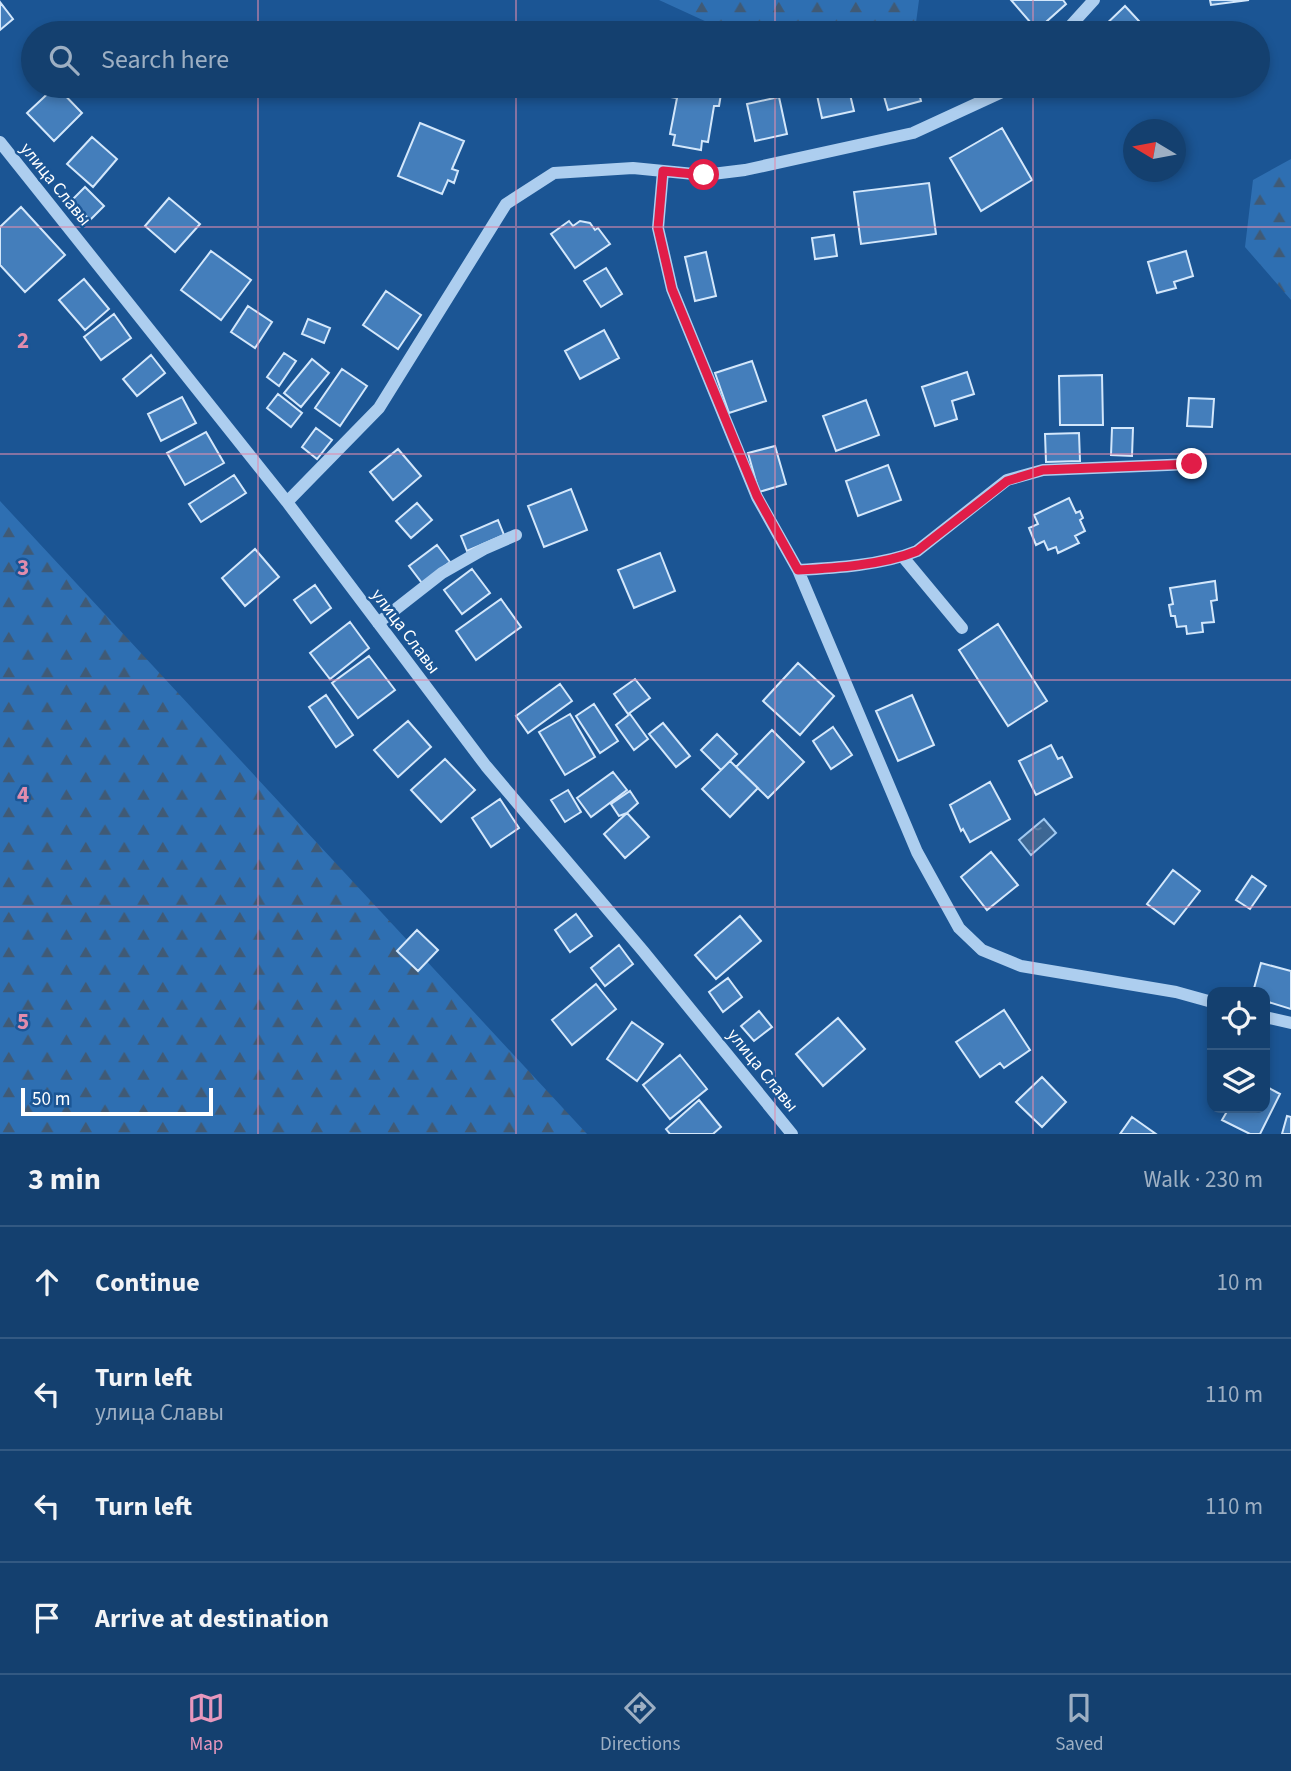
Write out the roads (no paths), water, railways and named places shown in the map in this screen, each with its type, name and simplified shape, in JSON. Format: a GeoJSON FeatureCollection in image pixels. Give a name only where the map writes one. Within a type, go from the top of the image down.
{"type":"FeatureCollection","features":[{"type":"Feature","properties":{"kind":"street"},"geometry":{"type":"LineString","coordinates":[[1075,21],[1094,0]]}},
{"type":"Feature","properties":{"kind":"street"},"geometry":{"type":"LineString","coordinates":[[287,502],[379,408],[506,204],[554,173],[633,168],[704,175],[745,170],[913,133],[988,98]]}},
{"type":"Feature","properties":{"kind":"street","name":"улица Славы"},"geometry":{"type":"LineString","coordinates":[[0,142],[287,502],[486,766],[643,951],[792,1134]]}},
{"type":"Feature","properties":{"kind":"street"},"geometry":{"type":"LineString","coordinates":[[663,171],[658,228],[672,289],[757,496],[798,570],[917,852],[959,928],[982,950],[1021,966],[1176,992],[1207,1001]]}},
{"type":"Feature","properties":{"kind":"street"},"geometry":{"type":"LineString","coordinates":[[798,570],[825,569],[917,551],[1007,481],[1043,470],[1192,464]]}},
{"type":"Feature","properties":{"kind":"street"},"geometry":{"type":"LineString","coordinates":[[378,623],[442,573],[484,549],[516,535]]}},
{"type":"Feature","properties":{"kind":"street"},"geometry":{"type":"LineString","coordinates":[[902,556],[961,628]]}},
{"type":"Feature","properties":{"kind":"street"},"geometry":{"type":"LineString","coordinates":[[1270,1018],[1291,1023]]}},
{"type":"Feature","properties":{"kind":"water"},"geometry":{"type":"Polygon","coordinates":[[[1044,819],[1056,833],[1031,855],[1019,840],[1044,819]]]}}]}
